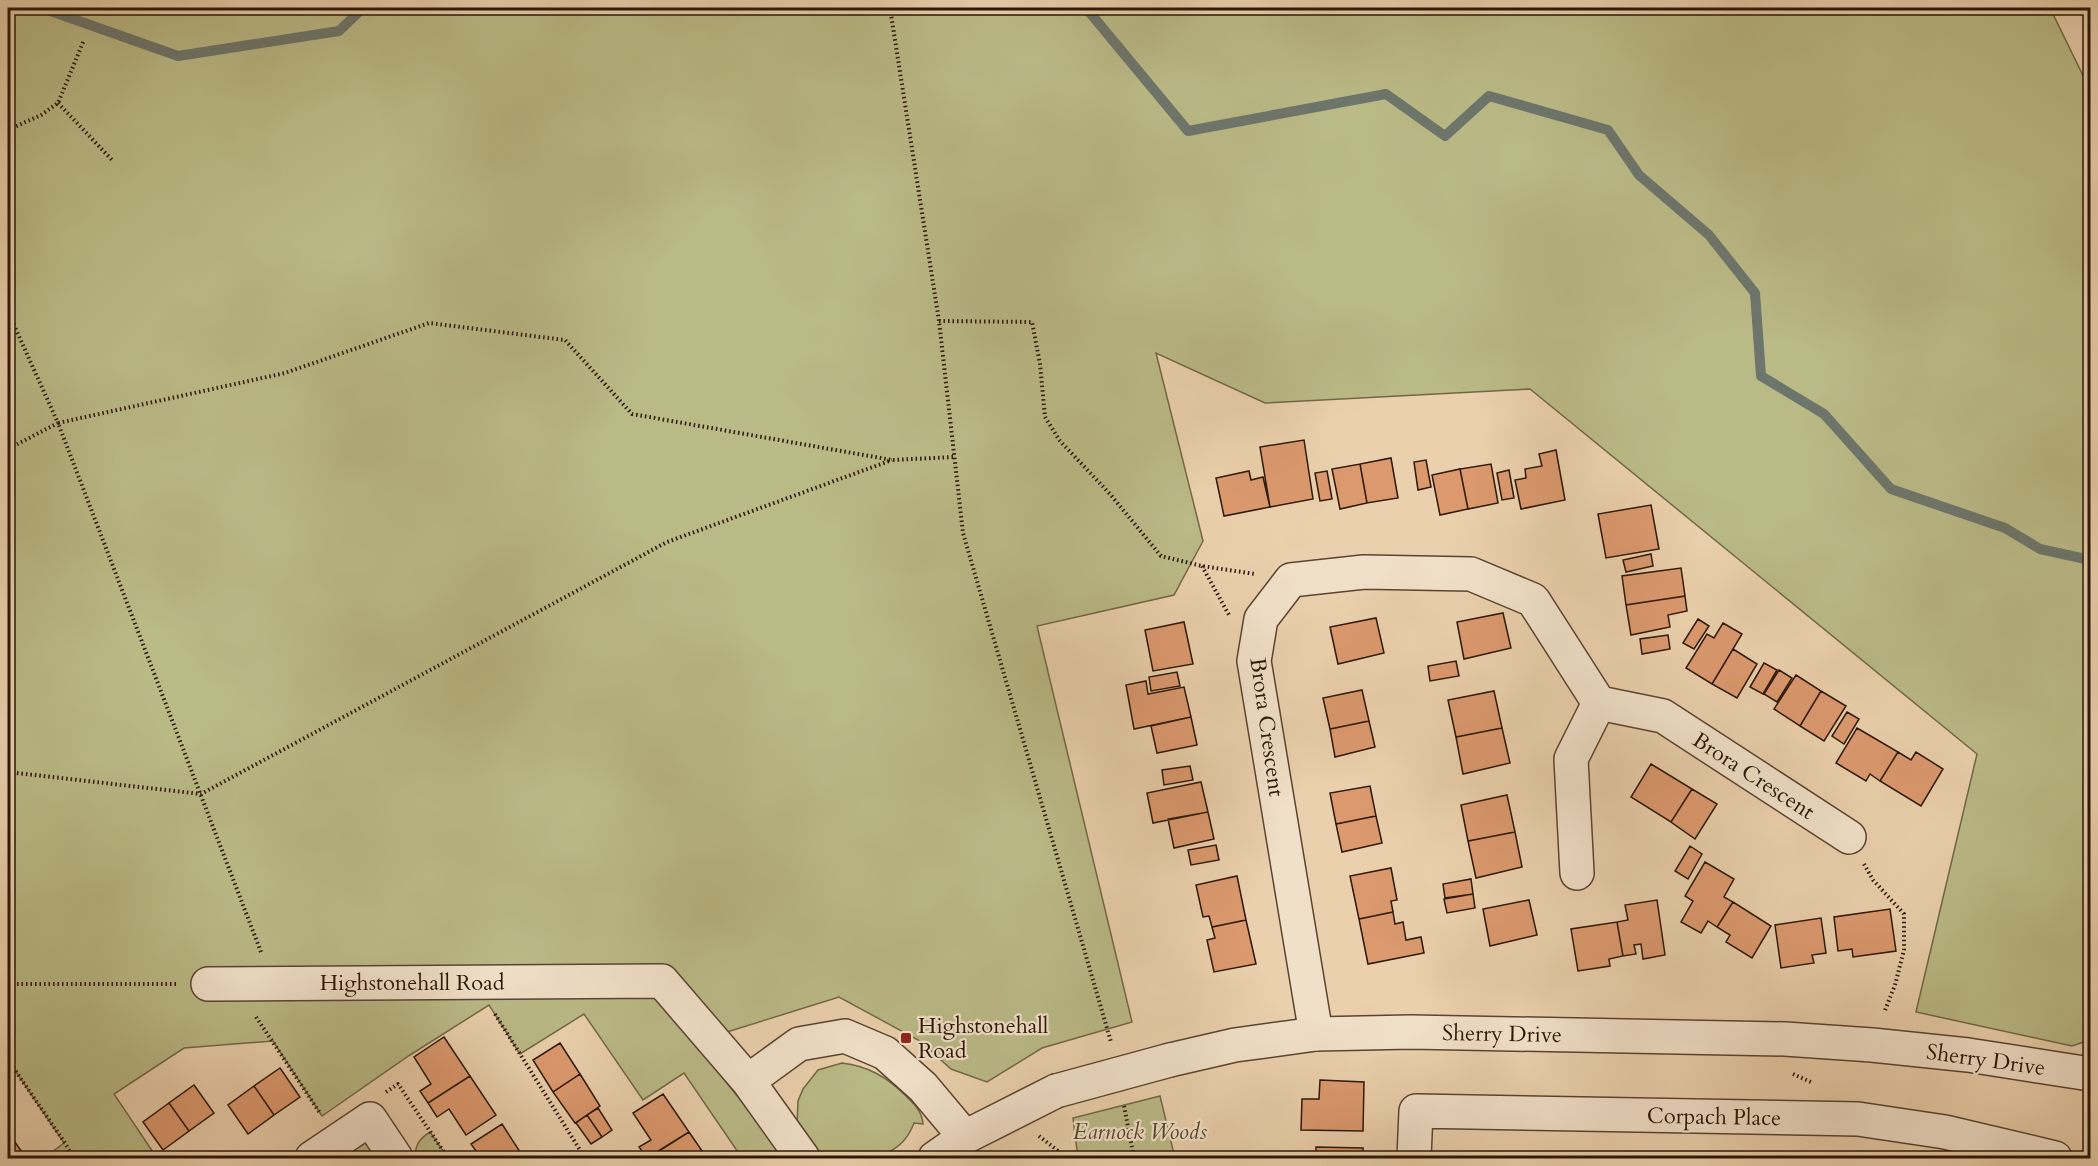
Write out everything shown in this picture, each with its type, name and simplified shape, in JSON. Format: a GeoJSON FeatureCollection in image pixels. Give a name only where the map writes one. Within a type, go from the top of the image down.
{"type":"FeatureCollection","features":[{"type":"Feature","properties":{"kind":"street"},"geometry":{"type":"LineString","coordinates":[[1291,580],[1364,572],[1471,574],[1533,600],[1599,703],[1571,759],[1577,873]]}},
{"type":"Feature","properties":{"kind":"street","name":"Brora Crescent"},"geometry":{"type":"LineString","coordinates":[[1291,580],[1262,619],[1254,661],[1316,1034]]}},
{"type":"Feature","properties":{"kind":"street","name":"Brora Crescent"},"geometry":{"type":"LineString","coordinates":[[1599,703],[1663,716],[1849,837]]}},
{"type":"Feature","properties":{"kind":"street","name":"Highstonehall Road"},"geometry":{"type":"LineString","coordinates":[[221,983],[662,981],[748,1081],[803,1158]]}},
{"type":"Feature","properties":{"kind":"street","name":"Sherry Drive"},"geometry":{"type":"LineString","coordinates":[[935,1158],[965,1137],[1056,1091],[1234,1045],[1316,1034],[1411,1032],[1760,1038],[1872,1045],[1968,1055],[2091,1074]]}},
{"type":"Feature","properties":{"kind":"street"},"geometry":{"type":"LineString","coordinates":[[748,1081],[799,1044],[845,1036],[885,1053],[923,1087],[965,1137]]}},
{"type":"Feature","properties":{"kind":"street","name":"Corpach Place"},"geometry":{"type":"LineString","coordinates":[[1414,1158],[1416,1111],[1858,1119],[1942,1145],[2055,1158]]}},
{"type":"Feature","properties":{"kind":"street"},"geometry":{"type":"LineString","coordinates":[[312,1158],[370,1119],[396,1158]]}},
{"type":"Feature","properties":{"kind":"path"},"geometry":{"type":"LineString","coordinates":[[890,8],[939,321],[963,533],[1112,1049]]}},
{"type":"Feature","properties":{"kind":"path"},"geometry":{"type":"LineString","coordinates":[[8,130],[40,115],[58,103],[84,40]]}},
{"type":"Feature","properties":{"kind":"path"},"geometry":{"type":"LineString","coordinates":[[58,103],[113,161]]}},
{"type":"Feature","properties":{"kind":"path"},"geometry":{"type":"LineString","coordinates":[[8,312],[58,423],[274,983]]}},
{"type":"Feature","properties":{"kind":"path"},"geometry":{"type":"LineString","coordinates":[[939,321],[1032,322],[1040,364],[1045,417],[1060,441],[1110,494],[1161,556],[1202,566],[1291,580]]}},
{"type":"Feature","properties":{"kind":"path"},"geometry":{"type":"LineString","coordinates":[[8,449],[58,423],[285,373],[429,323],[564,340],[632,414],[892,460],[954,457]]}},
{"type":"Feature","properties":{"kind":"path"},"geometry":{"type":"LineString","coordinates":[[8,772],[201,794],[667,542],[892,460]]}},
{"type":"Feature","properties":{"kind":"path"},"geometry":{"type":"LineString","coordinates":[[1849,837],[1873,880],[1904,914],[1904,950],[1895,985],[1872,1045]]}},
{"type":"Feature","properties":{"kind":"path"},"geometry":{"type":"LineString","coordinates":[[474,982],[585,1158]]}},
{"type":"Feature","properties":{"kind":"path"},"geometry":{"type":"LineString","coordinates":[[8,984],[221,983],[339,1140]]}},
{"type":"Feature","properties":{"kind":"path"},"geometry":{"type":"LineString","coordinates":[[1760,1038],[1784,1071],[1816,1085]]}},
{"type":"Feature","properties":{"kind":"path"},"geometry":{"type":"LineString","coordinates":[[8,1060],[73,1158]]}},
{"type":"Feature","properties":{"kind":"path"},"geometry":{"type":"LineString","coordinates":[[1123,1104],[1134,1158]]}},
{"type":"Feature","properties":{"kind":"green space"},"geometry":{"type":"Polygon","coordinates":[[[8,8],[2050,8],[2090,90],[2090,1040],[2072,1046],[1916,1012],[1977,754],[1530,389],[1265,403],[1156,353],[1203,541],[1174,595],[1037,626],[1132,1022],[1042,1048],[987,1082],[951,1069],[920,1041],[839,997],[711,1037],[698,1047],[787,1158],[742,1158],[684,1073],[643,1100],[584,1014],[520,1054],[489,1005],[410,1055],[322,1116],[273,1041],[184,1048],[114,1094],[157,1158],[44,1158],[64,1143],[8,1060],[8,8]]]}},
{"type":"Feature","properties":{"kind":"green space"},"geometry":{"type":"Polygon","coordinates":[[[842,1063],[869,1070],[892,1083],[917,1108],[923,1124],[914,1123],[903,1142],[878,1155],[832,1159],[818,1157],[797,1124],[798,1101],[803,1089],[818,1070],[842,1063]]]}},
{"type":"Feature","properties":{"kind":"green space","name":"Earnock Woods"},"geometry":{"type":"Polygon","coordinates":[[[1160,1096],[1175,1158],[1078,1158],[1073,1118],[1160,1096]]]}},
{"type":"Feature","properties":{"kind":"green space"},"geometry":{"type":"Polygon","coordinates":[[[430,1132],[448,1158],[415,1158],[418,1143],[430,1132]]]}},
{"type":"Feature","properties":{"kind":"green space"},"geometry":{"type":"Polygon","coordinates":[[[368,1139],[381,1158],[350,1158],[346,1152],[368,1139]]]}},
{"type":"Feature","properties":{"kind":"building"},"geometry":{"type":"Polygon","coordinates":[[[1304,440],[1313,499],[1270,507],[1260,447],[1304,440]]]}},
{"type":"Feature","properties":{"kind":"building"},"geometry":{"type":"Polygon","coordinates":[[[1556,450],[1565,500],[1521,509],[1515,480],[1526,478],[1525,469],[1542,466],[1539,454],[1556,450]]]}},
{"type":"Feature","properties":{"kind":"building"},"geometry":{"type":"Polygon","coordinates":[[[1391,458],[1398,498],[1367,503],[1360,464],[1391,458]]]}},
{"type":"Feature","properties":{"kind":"building"},"geometry":{"type":"Polygon","coordinates":[[[1426,460],[1431,487],[1418,490],[1414,462],[1426,460]]]}},
{"type":"Feature","properties":{"kind":"building"},"geometry":{"type":"Polygon","coordinates":[[[1360,464],[1367,503],[1340,509],[1332,469],[1360,464]]]}},
{"type":"Feature","properties":{"kind":"building"},"geometry":{"type":"Polygon","coordinates":[[[1491,464],[1498,503],[1468,509],[1460,469],[1491,464]]]}},
{"type":"Feature","properties":{"kind":"building"},"geometry":{"type":"Polygon","coordinates":[[[1460,469],[1468,509],[1440,515],[1432,475],[1460,469]]]}},
{"type":"Feature","properties":{"kind":"building"},"geometry":{"type":"Polygon","coordinates":[[[1509,470],[1514,498],[1502,500],[1497,473],[1509,470]]]}},
{"type":"Feature","properties":{"kind":"building"},"geometry":{"type":"Polygon","coordinates":[[[1249,471],[1251,480],[1263,477],[1270,507],[1224,516],[1216,478],[1249,471]]]}},
{"type":"Feature","properties":{"kind":"building"},"geometry":{"type":"Polygon","coordinates":[[[1327,471],[1332,499],[1320,501],[1315,473],[1327,471]]]}},
{"type":"Feature","properties":{"kind":"building"},"geometry":{"type":"Polygon","coordinates":[[[1651,505],[1659,549],[1606,558],[1598,514],[1651,505]]]}},
{"type":"Feature","properties":{"kind":"building"},"geometry":{"type":"Polygon","coordinates":[[[1651,554],[1653,566],[1626,572],[1623,560],[1651,554]]]}},
{"type":"Feature","properties":{"kind":"building"},"geometry":{"type":"Polygon","coordinates":[[[1681,568],[1685,596],[1626,605],[1622,576],[1681,568]]]}},
{"type":"Feature","properties":{"kind":"building"},"geometry":{"type":"Polygon","coordinates":[[[1685,596],[1687,611],[1668,615],[1670,627],[1631,635],[1626,605],[1685,596]]]}},
{"type":"Feature","properties":{"kind":"building"},"geometry":{"type":"Polygon","coordinates":[[[1503,613],[1511,648],[1464,659],[1457,622],[1503,613]]]}},
{"type":"Feature","properties":{"kind":"building"},"geometry":{"type":"Polygon","coordinates":[[[1376,618],[1384,653],[1338,664],[1330,627],[1376,618]]]}},
{"type":"Feature","properties":{"kind":"building"},"geometry":{"type":"Polygon","coordinates":[[[1698,619],[1709,626],[1694,649],[1683,643],[1698,619]]]}},
{"type":"Feature","properties":{"kind":"building"},"geometry":{"type":"Polygon","coordinates":[[[1184,622],[1193,664],[1153,671],[1145,630],[1184,622]]]}},
{"type":"Feature","properties":{"kind":"building"},"geometry":{"type":"Polygon","coordinates":[[[1723,623],[1742,634],[1712,684],[1686,668],[1707,634],[1714,638],[1723,623]]]}},
{"type":"Feature","properties":{"kind":"building"},"geometry":{"type":"Polygon","coordinates":[[[1668,635],[1670,649],[1642,654],[1640,639],[1668,635]]]}},
{"type":"Feature","properties":{"kind":"building"},"geometry":{"type":"Polygon","coordinates":[[[1733,649],[1757,664],[1737,698],[1712,684],[1733,649]]]}},
{"type":"Feature","properties":{"kind":"building"},"geometry":{"type":"Polygon","coordinates":[[[1456,661],[1459,676],[1430,681],[1428,666],[1456,661]]]}},
{"type":"Feature","properties":{"kind":"building"},"geometry":{"type":"Polygon","coordinates":[[[1764,663],[1777,670],[1763,694],[1750,687],[1764,663]]]}},
{"type":"Feature","properties":{"kind":"building"},"geometry":{"type":"Polygon","coordinates":[[[1779,670],[1792,678],[1777,702],[1764,694],[1779,670]]]}},
{"type":"Feature","properties":{"kind":"building"},"geometry":{"type":"Polygon","coordinates":[[[1177,672],[1180,686],[1151,691],[1149,677],[1177,672]]]}},
{"type":"Feature","properties":{"kind":"building"},"geometry":{"type":"Polygon","coordinates":[[[1796,675],[1821,691],[1800,726],[1774,709],[1796,675]]]}},
{"type":"Feature","properties":{"kind":"building"},"geometry":{"type":"Polygon","coordinates":[[[1146,681],[1148,694],[1184,687],[1191,717],[1134,729],[1126,685],[1146,681]]]}},
{"type":"Feature","properties":{"kind":"building"},"geometry":{"type":"Polygon","coordinates":[[[1362,690],[1369,721],[1330,729],[1323,698],[1362,690]]]}},
{"type":"Feature","properties":{"kind":"building"},"geometry":{"type":"Polygon","coordinates":[[[1494,691],[1502,728],[1456,737],[1448,700],[1494,691]]]}},
{"type":"Feature","properties":{"kind":"building"},"geometry":{"type":"Polygon","coordinates":[[[1821,691],[1846,706],[1824,741],[1800,726],[1821,691]]]}},
{"type":"Feature","properties":{"kind":"building"},"geometry":{"type":"Polygon","coordinates":[[[1847,712],[1859,719],[1844,744],[1832,736],[1847,712]]]}},
{"type":"Feature","properties":{"kind":"building"},"geometry":{"type":"Polygon","coordinates":[[[1191,717],[1197,745],[1157,753],[1151,726],[1191,717]]]}},
{"type":"Feature","properties":{"kind":"building"},"geometry":{"type":"Polygon","coordinates":[[[1369,721],[1375,747],[1335,757],[1330,729],[1369,721]]]}},
{"type":"Feature","properties":{"kind":"building"},"geometry":{"type":"Polygon","coordinates":[[[1502,728],[1510,763],[1463,774],[1456,737],[1502,728]]]}},
{"type":"Feature","properties":{"kind":"building"},"geometry":{"type":"Polygon","coordinates":[[[1857,728],[1898,752],[1880,781],[1870,774],[1866,781],[1836,763],[1857,728]]]}},
{"type":"Feature","properties":{"kind":"building"},"geometry":{"type":"Polygon","coordinates":[[[1898,752],[1911,760],[1916,752],[1943,769],[1921,806],[1880,781],[1898,752]]]}},
{"type":"Feature","properties":{"kind":"building"},"geometry":{"type":"Polygon","coordinates":[[[1651,764],[1692,789],[1671,822],[1631,797],[1651,764]]]}},
{"type":"Feature","properties":{"kind":"building"},"geometry":{"type":"Polygon","coordinates":[[[1190,766],[1193,780],[1164,785],[1162,770],[1190,766]]]}},
{"type":"Feature","properties":{"kind":"building"},"geometry":{"type":"Polygon","coordinates":[[[1201,782],[1208,812],[1153,823],[1147,793],[1201,782]]]}},
{"type":"Feature","properties":{"kind":"building"},"geometry":{"type":"Polygon","coordinates":[[[1370,786],[1376,816],[1336,824],[1330,793],[1370,786]]]}},
{"type":"Feature","properties":{"kind":"building"},"geometry":{"type":"Polygon","coordinates":[[[1692,789],[1717,804],[1695,839],[1671,822],[1692,789]]]}},
{"type":"Feature","properties":{"kind":"building"},"geometry":{"type":"Polygon","coordinates":[[[1507,795],[1515,832],[1468,841],[1461,805],[1507,795]]]}},
{"type":"Feature","properties":{"kind":"building"},"geometry":{"type":"Polygon","coordinates":[[[1208,812],[1214,839],[1174,848],[1168,819],[1208,812]]]}},
{"type":"Feature","properties":{"kind":"building"},"geometry":{"type":"Polygon","coordinates":[[[1376,816],[1382,843],[1342,852],[1336,824],[1376,816]]]}},
{"type":"Feature","properties":{"kind":"building"},"geometry":{"type":"Polygon","coordinates":[[[1515,832],[1522,867],[1476,878],[1468,841],[1515,832]]]}},
{"type":"Feature","properties":{"kind":"building"},"geometry":{"type":"Polygon","coordinates":[[[1216,845],[1219,860],[1191,865],[1188,850],[1216,845]]]}},
{"type":"Feature","properties":{"kind":"building"},"geometry":{"type":"Polygon","coordinates":[[[1690,846],[1702,854],[1688,879],[1675,871],[1690,846]]]}},
{"type":"Feature","properties":{"kind":"building"},"geometry":{"type":"Polygon","coordinates":[[[1705,862],[1734,879],[1724,897],[1733,902],[1717,927],[1708,921],[1701,933],[1681,922],[1693,901],[1685,896],[1705,862]]]}},
{"type":"Feature","properties":{"kind":"building"},"geometry":{"type":"Polygon","coordinates":[[[1391,868],[1397,900],[1391,901],[1393,912],[1359,919],[1350,876],[1391,868]]]}},
{"type":"Feature","properties":{"kind":"building"},"geometry":{"type":"Polygon","coordinates":[[[1237,876],[1246,920],[1212,927],[1209,916],[1203,917],[1196,885],[1237,876]]]}},
{"type":"Feature","properties":{"kind":"building"},"geometry":{"type":"Polygon","coordinates":[[[1471,879],[1473,894],[1445,898],[1443,884],[1471,879]]]}},
{"type":"Feature","properties":{"kind":"building"},"geometry":{"type":"Polygon","coordinates":[[[1473,894],[1475,908],[1447,913],[1444,899],[1473,894]]]}},
{"type":"Feature","properties":{"kind":"building"},"geometry":{"type":"Polygon","coordinates":[[[1529,900],[1537,935],[1490,946],[1483,909],[1529,900]]]}},
{"type":"Feature","properties":{"kind":"building"},"geometry":{"type":"Polygon","coordinates":[[[1657,900],[1665,955],[1643,959],[1641,944],[1634,945],[1636,954],[1623,956],[1617,922],[1628,920],[1625,905],[1657,900]]]}},
{"type":"Feature","properties":{"kind":"building"},"geometry":{"type":"Polygon","coordinates":[[[1733,902],[1771,926],[1752,958],[1726,942],[1730,935],[1717,927],[1733,902]]]}},
{"type":"Feature","properties":{"kind":"building"},"geometry":{"type":"Polygon","coordinates":[[[1890,909],[1896,951],[1853,957],[1852,949],[1838,951],[1834,917],[1890,909]]]}},
{"type":"Feature","properties":{"kind":"building"},"geometry":{"type":"Polygon","coordinates":[[[1393,912],[1395,924],[1403,922],[1406,940],[1421,937],[1424,953],[1368,964],[1359,919],[1393,912]]]}},
{"type":"Feature","properties":{"kind":"building"},"geometry":{"type":"Polygon","coordinates":[[[1821,918],[1826,953],[1812,955],[1814,963],[1781,968],[1775,925],[1821,918]]]}},
{"type":"Feature","properties":{"kind":"building"},"geometry":{"type":"Polygon","coordinates":[[[1246,920],[1256,964],[1214,972],[1207,940],[1215,938],[1212,927],[1246,920]]]}},
{"type":"Feature","properties":{"kind":"building"},"geometry":{"type":"Polygon","coordinates":[[[1617,922],[1623,956],[1609,959],[1610,966],[1578,971],[1571,929],[1617,922]]]}},
{"type":"Feature","properties":{"kind":"building"},"geometry":{"type":"Polygon","coordinates":[[[444,1037],[470,1076],[428,1103],[420,1091],[431,1084],[414,1057],[444,1037]]]}},
{"type":"Feature","properties":{"kind":"building"},"geometry":{"type":"Polygon","coordinates":[[[560,1043],[580,1074],[553,1092],[533,1060],[560,1043]]]}},
{"type":"Feature","properties":{"kind":"building"},"geometry":{"type":"Polygon","coordinates":[[[280,1068],[300,1097],[274,1115],[254,1086],[280,1068]]]}},
{"type":"Feature","properties":{"kind":"building"},"geometry":{"type":"Polygon","coordinates":[[[580,1074],[600,1106],[575,1123],[553,1092],[580,1074]]]}},
{"type":"Feature","properties":{"kind":"building"},"geometry":{"type":"Polygon","coordinates":[[[470,1076],[496,1115],[466,1135],[449,1109],[437,1117],[428,1103],[470,1076]]]}},
{"type":"Feature","properties":{"kind":"building"},"geometry":{"type":"Polygon","coordinates":[[[1320,1080],[1364,1082],[1363,1131],[1301,1130],[1302,1099],[1319,1099],[1320,1080]]]}},
{"type":"Feature","properties":{"kind":"building"},"geometry":{"type":"Polygon","coordinates":[[[194,1085],[214,1113],[189,1131],[169,1103],[194,1085]]]}},
{"type":"Feature","properties":{"kind":"building"},"geometry":{"type":"Polygon","coordinates":[[[254,1086],[274,1115],[248,1134],[228,1105],[254,1086]]]}},
{"type":"Feature","properties":{"kind":"building"},"geometry":{"type":"Polygon","coordinates":[[[663,1094],[689,1132],[647,1158],[639,1147],[651,1140],[633,1113],[663,1094]]]}},
{"type":"Feature","properties":{"kind":"building"},"geometry":{"type":"Polygon","coordinates":[[[169,1103],[189,1131],[163,1150],[143,1122],[169,1103]]]}},
{"type":"Feature","properties":{"kind":"building"},"geometry":{"type":"Polygon","coordinates":[[[598,1108],[612,1130],[602,1137],[587,1115],[598,1108]]]}},
{"type":"Feature","properties":{"kind":"building"},"geometry":{"type":"Polygon","coordinates":[[[587,1115],[602,1137],[591,1144],[576,1123],[587,1115]]]}},
{"type":"Feature","properties":{"kind":"building"},"geometry":{"type":"Polygon","coordinates":[[[502,1124],[524,1158],[481,1158],[471,1144],[502,1124]]]}},
{"type":"Feature","properties":{"kind":"building"},"geometry":{"type":"Polygon","coordinates":[[[8,1132],[26,1158],[8,1158],[8,1132]]]}},
{"type":"Feature","properties":{"kind":"building"},"geometry":{"type":"Polygon","coordinates":[[[689,1132],[707,1158],[648,1158],[689,1132]]]}},
{"type":"Feature","properties":{"kind":"building"},"geometry":{"type":"Polygon","coordinates":[[[1316,1147],[1363,1148],[1363,1158],[1316,1158],[1316,1147]]]}},
{"type":"Feature","properties":{"kind":"waterway"},"geometry":{"type":"LineString","coordinates":[[42,8],[178,56],[339,31],[363,8]]}},
{"type":"Feature","properties":{"kind":"waterway"},"geometry":{"type":"LineString","coordinates":[[1086,8],[1188,131],[1386,94],[1445,136],[1489,96],[1608,130],[1639,175],[1709,235],[1755,293],[1761,376],[1824,414],[1891,489],[2005,528],[2040,549],[2090,560]]}},
{"type":"Feature","properties":{"kind":"place","name":"Highstonehall Road"},"geometry":{"type":"Point","coordinates":[906,1038]}}]}
